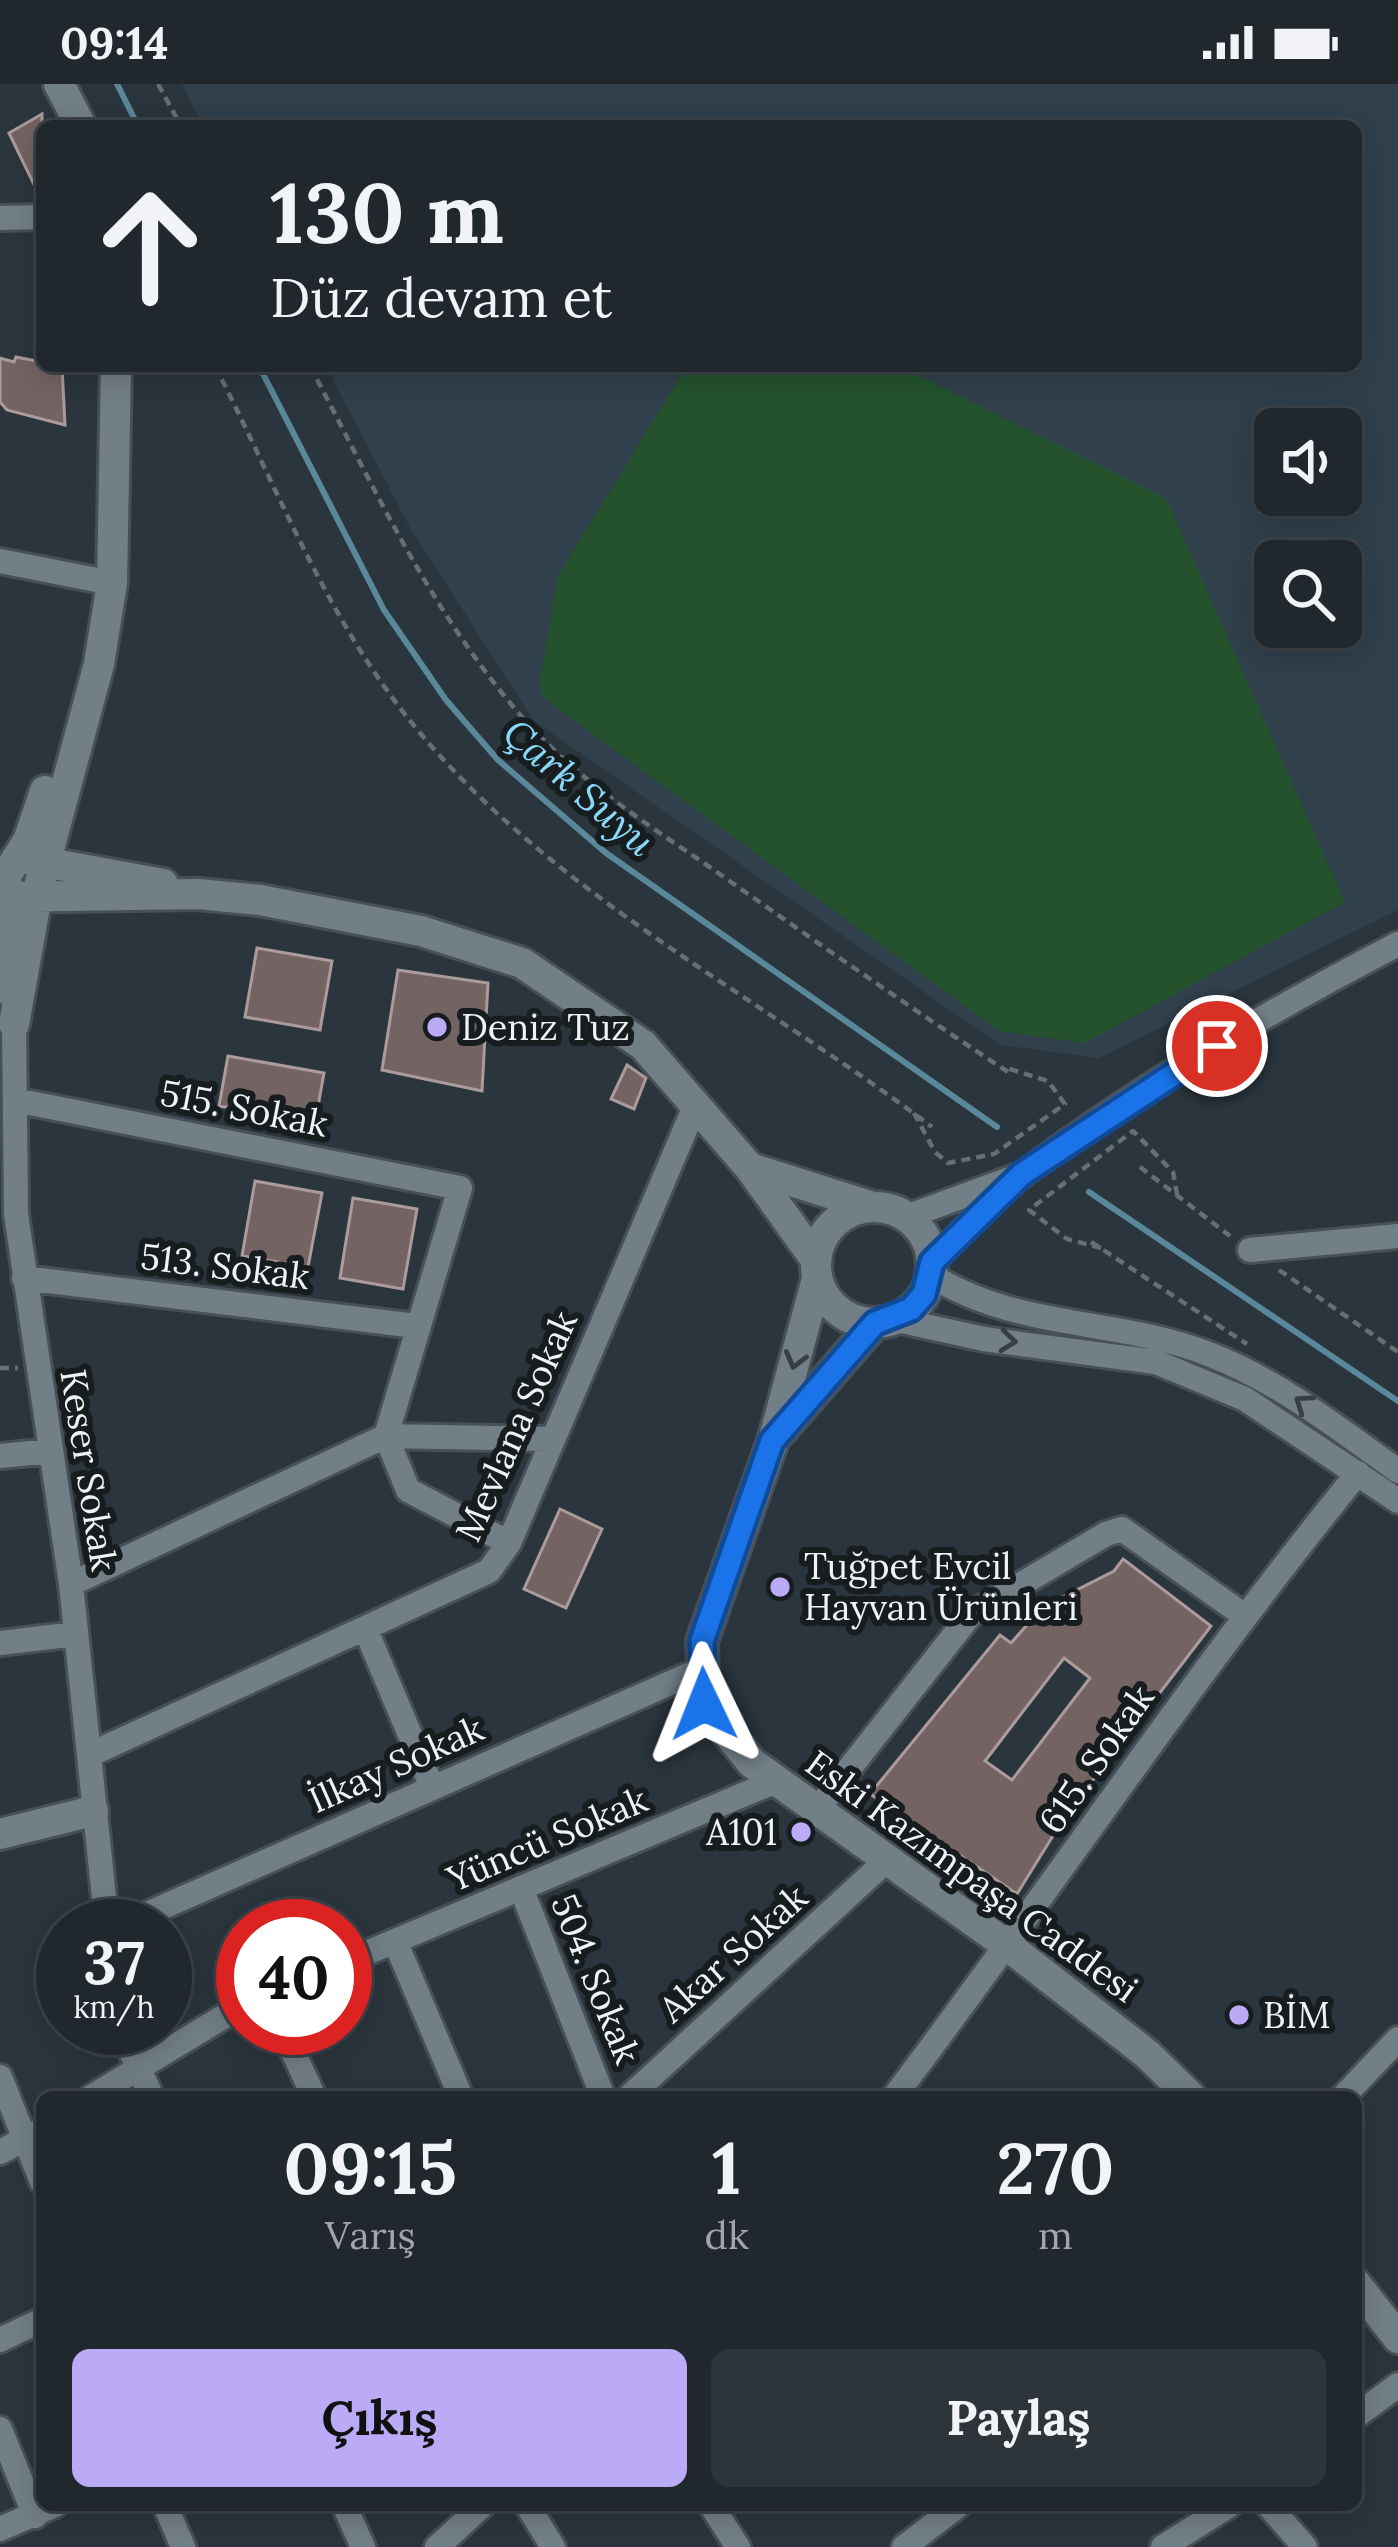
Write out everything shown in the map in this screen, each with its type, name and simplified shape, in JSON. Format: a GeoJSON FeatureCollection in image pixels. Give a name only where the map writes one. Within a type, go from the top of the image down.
{"type":"FeatureCollection","features":[{"type":"Feature","properties":{"kind":"street"},"geometry":{"type":"LineString","coordinates":[[59,84],[78,120]]}},
{"type":"Feature","properties":{"kind":"street"},"geometry":{"type":"LineString","coordinates":[[0,218],[36,217]]}},
{"type":"Feature","properties":{"kind":"street"},"geometry":{"type":"LineString","coordinates":[[14,1024],[2,897],[6,861],[28,841],[112,583],[116,372]]}},
{"type":"Feature","properties":{"kind":"street"},"geometry":{"type":"LineString","coordinates":[[0,561],[112,583]]}},
{"type":"Feature","properties":{"kind":"street"},"geometry":{"type":"LineString","coordinates":[[14,1024],[36,897],[98,664],[104,615]]}},
{"type":"Feature","properties":{"kind":"street"},"geometry":{"type":"LineString","coordinates":[[6,861],[46,862],[133,876],[197,894]]}},
{"type":"Feature","properties":{"kind":"street"},"geometry":{"type":"LineString","coordinates":[[2,897],[197,894],[260,900],[421,931],[522,963],[643,1045],[750,1168],[817,1269],[838,1311],[984,1339],[1156,1362],[1245,1399],[1398,1502]]}},
{"type":"Feature","properties":{"kind":"street"},"geometry":{"type":"LineString","coordinates":[[884,1321],[924,1294],[932,1268],[1022,1174],[1182,1067],[1398,944]]}},
{"type":"Feature","properties":{"kind":"street","name":"Keser Sokak"},"geometry":{"type":"LineString","coordinates":[[14,1024],[8,1214],[24,1278],[71,1584],[104,1899]]}},
{"type":"Feature","properties":{"kind":"street","name":"515. Sokak"},"geometry":{"type":"LineString","coordinates":[[14,1100],[460,1188],[416,1326]]}},
{"type":"Feature","properties":{"kind":"street","name":"Mevlana Sokak"},"geometry":{"type":"LineString","coordinates":[[89,1754],[489,1571],[509,1543],[696,1104]]}},
{"type":"Feature","properties":{"kind":"street"},"geometry":{"type":"LineString","coordinates":[[750,1168],[906,1216],[920,1228],[932,1268],[1006,1312],[1127,1330],[1210,1354],[1288,1393],[1398,1471]]}},
{"type":"Feature","properties":{"kind":"street"},"geometry":{"type":"LineString","coordinates":[[906,1216],[1022,1174]]}},
{"type":"Feature","properties":{"kind":"street"},"geometry":{"type":"LineString","coordinates":[[817,1269],[820,1243],[841,1217],[874,1207]]}},
{"type":"Feature","properties":{"kind":"street"},"geometry":{"type":"LineString","coordinates":[[1250,1250],[1398,1236]]}},
{"type":"Feature","properties":{"kind":"street","name":"Eski Kazımpaşa Caddesi"},"geometry":{"type":"LineString","coordinates":[[817,1269],[772,1441],[702,1641],[704,1704],[752,1763],[1008,1946],[1148,2054],[1185,2091]]}},
{"type":"Feature","properties":{"kind":"street","name":"513. Sokak"},"geometry":{"type":"LineString","coordinates":[[24,1278],[416,1326]]}},
{"type":"Feature","properties":{"kind":"street","name":"Eski Kazımpaşa Caddesi"},"geometry":{"type":"LineString","coordinates":[[772,1441],[884,1321]]}},
{"type":"Feature","properties":{"kind":"street"},"geometry":{"type":"LineString","coordinates":[[416,1326],[386,1436],[408,1490],[509,1543]]}},
{"type":"Feature","properties":{"kind":"street"},"geometry":{"type":"LineString","coordinates":[[71,1584],[386,1436],[553,1439]]}},
{"type":"Feature","properties":{"kind":"street"},"geometry":{"type":"LineString","coordinates":[[0,1456],[50,1451]]}},
{"type":"Feature","properties":{"kind":"street","name":"615. Sokak"},"geometry":{"type":"LineString","coordinates":[[899,2091],[1008,1946],[1242,1614],[1358,1472]]}},
{"type":"Feature","properties":{"kind":"street"},"geometry":{"type":"LineString","coordinates":[[816,1810],[971,1614],[1106,1534],[1122,1529],[1242,1614]]}},
{"type":"Feature","properties":{"kind":"street"},"geometry":{"type":"LineString","coordinates":[[365,1628],[432,1787]]}},
{"type":"Feature","properties":{"kind":"street"},"geometry":{"type":"LineString","coordinates":[[0,1643],[75,1634]]}},
{"type":"Feature","properties":{"kind":"street","name":"İlkay Sokak"},"geometry":{"type":"LineString","coordinates":[[181,1899],[702,1669]]}},
{"type":"Feature","properties":{"kind":"street","name":"Yüncü Sokak"},"geometry":{"type":"LineString","coordinates":[[372,1951],[776,1781]]}},
{"type":"Feature","properties":{"kind":"street"},"geometry":{"type":"LineString","coordinates":[[0,1834],[93,1811]]}},
{"type":"Feature","properties":{"kind":"street","name":"Akar Sokak"},"geometry":{"type":"LineString","coordinates":[[635,2091],[886,1861]]}},
{"type":"Feature","properties":{"kind":"street","name":"504. Sokak"},"geometry":{"type":"LineString","coordinates":[[521,1888],[601,2091]]}},
{"type":"Feature","properties":{"kind":"street"},"geometry":{"type":"LineString","coordinates":[[395,1941],[458,2091]]}},
{"type":"Feature","properties":{"kind":"street"},"geometry":{"type":"LineString","coordinates":[[100,2091],[216,2021]]}},
{"type":"Feature","properties":{"kind":"street"},"geometry":{"type":"LineString","coordinates":[[1349,2091],[1398,2039]]}},
{"type":"Feature","properties":{"kind":"street"},"geometry":{"type":"LineString","coordinates":[[132,2055],[149,2091]]}},
{"type":"Feature","properties":{"kind":"street"},"geometry":{"type":"LineString","coordinates":[[295,2055],[311,2091]]}},
{"type":"Feature","properties":{"kind":"street"},"geometry":{"type":"LineString","coordinates":[[0,2077],[36,2170]]}},
{"type":"Feature","properties":{"kind":"street"},"geometry":{"type":"LineString","coordinates":[[1362,2292],[1397,2336]]}},
{"type":"Feature","properties":{"kind":"street"},"geometry":{"type":"LineString","coordinates":[[0,2340],[36,2323]]}},
{"type":"Feature","properties":{"kind":"street"},"geometry":{"type":"LineString","coordinates":[[1362,2412],[1398,2385]]}},
{"type":"Feature","properties":{"kind":"street"},"geometry":{"type":"LineString","coordinates":[[0,2429],[36,2495]]}},
{"type":"Feature","properties":{"kind":"street"},"geometry":{"type":"LineString","coordinates":[[0,2529],[45,2511]]}},
{"type":"Feature","properties":{"kind":"street"},"geometry":{"type":"LineString","coordinates":[[168,2511],[183,2547]]}},
{"type":"Feature","properties":{"kind":"street"},"geometry":{"type":"LineString","coordinates":[[347,2511],[364,2547]]}},
{"type":"Feature","properties":{"kind":"street"},"geometry":{"type":"LineString","coordinates":[[449,2542],[478,2511]]}},
{"type":"Feature","properties":{"kind":"street"},"geometry":{"type":"LineString","coordinates":[[531,2511],[553,2547]]}},
{"type":"Feature","properties":{"kind":"street"},"geometry":{"type":"LineString","coordinates":[[716,2511],[738,2547]]}},
{"type":"Feature","properties":{"kind":"street"},"geometry":{"type":"LineString","coordinates":[[904,2547],[951,2511]]}},
{"type":"Feature","properties":{"kind":"street"},"geometry":{"type":"LineString","coordinates":[[1163,2547],[1220,2511]]}},
{"type":"Feature","properties":{"kind":"street"},"geometry":{"type":"LineString","coordinates":[[1273,2511],[1305,2547]]}},
{"type":"Feature","properties":{"kind":"path"},"geometry":{"type":"LineString","coordinates":[[158,84],[178,120]]}},
{"type":"Feature","properties":{"kind":"path"},"geometry":{"type":"LineString","coordinates":[[218,372],[343,618],[386,689],[456,774],[564,872],[932,1126]]}},
{"type":"Feature","properties":{"kind":"path"},"geometry":{"type":"LineString","coordinates":[[313,372],[411,565],[468,650],[524,719],[588,780],[661,834],[1008,1072]]}},
{"type":"Feature","properties":{"kind":"path"},"geometry":{"type":"LineString","coordinates":[[914,1113],[934,1152],[948,1163],[967,1162],[994,1154],[1065,1104],[1048,1081],[1023,1070],[1001,1068]]}},
{"type":"Feature","properties":{"kind":"path"},"geometry":{"type":"LineString","coordinates":[[1100,1249],[1067,1239],[1029,1210],[1133,1131],[1173,1172],[1177,1195]]}},
{"type":"Feature","properties":{"kind":"path"},"geometry":{"type":"LineString","coordinates":[[1140,1167],[1398,1352]]}},
{"type":"Feature","properties":{"kind":"shaded area"},"geometry":{"type":"Polygon","coordinates":[[[182,84],[1398,84],[1398,910],[1099,1058],[1000,1045],[533,720],[409,526],[329,372],[1362,372],[1362,120],[200,120],[182,84]]]}},
{"type":"Feature","properties":{"kind":"green space"},"geometry":{"type":"Polygon","coordinates":[[[683,372],[911,372],[1166,498],[1345,902],[1085,1043],[999,1031],[542,696],[540,680],[558,576],[683,372]]]}},
{"type":"Feature","properties":{"kind":"building"},"geometry":{"type":"Polygon","coordinates":[[[42,114],[42,120],[36,120],[36,189],[9,133],[42,114]]]}},
{"type":"Feature","properties":{"kind":"building"},"geometry":{"type":"Polygon","coordinates":[[[16,357],[36,361],[36,372],[62,372],[65,425],[7,410],[0,402],[0,358],[14,362],[16,357]]]}},
{"type":"Feature","properties":{"kind":"building"},"geometry":{"type":"Polygon","coordinates":[[[257,948],[332,961],[320,1030],[245,1017],[257,948]]]}},
{"type":"Feature","properties":{"kind":"building","name":"Deniz Tuz"},"geometry":{"type":"Polygon","coordinates":[[[398,970],[488,983],[482,1091],[382,1070],[398,970]]]}},
{"type":"Feature","properties":{"kind":"building"},"geometry":{"type":"Polygon","coordinates":[[[228,1056],[324,1073],[315,1123],[219,1106],[228,1056]]]}},
{"type":"Feature","properties":{"kind":"building"},"geometry":{"type":"Polygon","coordinates":[[[627,1065],[646,1078],[634,1109],[611,1099],[627,1065]]]}},
{"type":"Feature","properties":{"kind":"building"},"geometry":{"type":"Polygon","coordinates":[[[255,1181],[322,1193],[308,1267],[242,1256],[255,1181]]]}},
{"type":"Feature","properties":{"kind":"building"},"geometry":{"type":"Polygon","coordinates":[[[353,1198],[417,1209],[403,1289],[340,1278],[353,1198]]]}},
{"type":"Feature","properties":{"kind":"building"},"geometry":{"type":"Polygon","coordinates":[[[560,1509],[602,1529],[566,1608],[524,1589],[560,1509]]]}},
{"type":"Feature","properties":{"kind":"building"},"geometry":{"type":"Polygon","coordinates":[[[1123,1559],[1211,1626],[1064,1818],[1017,1894],[870,1794],[1000,1635],[1011,1643],[1043,1607],[1114,1571],[1123,1559]],[[1064,1658],[985,1761],[1012,1780],[1090,1678],[1064,1658]]]}},
{"type":"Feature","properties":{"kind":"waterway","name":"Çark Suyu"},"geometry":{"type":"LineString","coordinates":[[117,84],[135,120]]}},
{"type":"Feature","properties":{"kind":"waterway","name":"Çark Suyu"},"geometry":{"type":"LineString","coordinates":[[262,372],[384,610],[446,700],[498,760],[606,853],[997,1127]]}},
{"type":"Feature","properties":{"kind":"waterway","name":"Çark Suyu"},"geometry":{"type":"LineString","coordinates":[[1089,1192],[1398,1401]]}},
{"type":"Feature","properties":{"kind":"place","name":"Deniz Tuz"},"geometry":{"type":"Point","coordinates":[437,1027]}},
{"type":"Feature","properties":{"kind":"place","name":"Tuğpet Evcil Hayvan Ürünleri"},"geometry":{"type":"Point","coordinates":[780,1587]}},
{"type":"Feature","properties":{"kind":"place","name":"A101"},"geometry":{"type":"Point","coordinates":[801,1832]}},
{"type":"Feature","properties":{"kind":"place","name":"BİM"},"geometry":{"type":"Point","coordinates":[1239,2015]}},
{"type":"Feature","properties":{"kind":"route"},"geometry":{"type":"LineString","coordinates":[[704,1704],[702,1641],[772,1441],[875,1323],[911,1309],[924,1294],[932,1262],[1022,1174],[1217,1046]]}}]}
